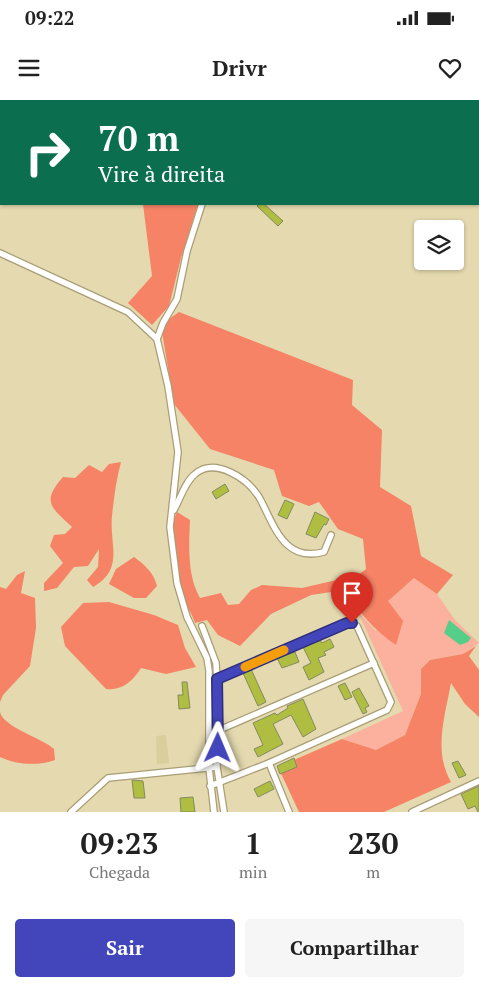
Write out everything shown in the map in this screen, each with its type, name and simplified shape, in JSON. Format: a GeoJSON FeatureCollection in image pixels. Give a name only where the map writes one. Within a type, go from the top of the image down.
{"type":"FeatureCollection","features":[{"type":"Feature","properties":{"kind":"street"},"geometry":{"type":"LineString","coordinates":[[156,339],[177,299],[187,251],[202,205]]}},
{"type":"Feature","properties":{"kind":"street"},"geometry":{"type":"LineString","coordinates":[[0,253],[128,312],[156,339],[172,410],[178,452],[170,542],[177,583],[188,617],[207,658],[211,684],[209,768],[214,812]]}},
{"type":"Feature","properties":{"kind":"street"},"geometry":{"type":"LineString","coordinates":[[172,514],[190,478],[196,473],[212,467],[238,476],[250,486],[258,497],[274,530],[285,544],[302,553],[313,555],[324,552],[331,535]]}},
{"type":"Feature","properties":{"kind":"street"},"geometry":{"type":"LineString","coordinates":[[210,786],[269,763],[390,707],[392,702],[357,626],[352,623],[347,623],[217,679]]}},
{"type":"Feature","properties":{"kind":"street"},"geometry":{"type":"LineString","coordinates":[[202,626],[216,664],[217,766],[218,784],[224,812]]}},
{"type":"Feature","properties":{"kind":"street"},"geometry":{"type":"LineString","coordinates":[[210,734],[374,663]]}},
{"type":"Feature","properties":{"kind":"street"},"geometry":{"type":"LineString","coordinates":[[211,684],[217,690]]}},
{"type":"Feature","properties":{"kind":"street"},"geometry":{"type":"LineString","coordinates":[[269,763],[289,812]]}},
{"type":"Feature","properties":{"kind":"street"},"geometry":{"type":"LineString","coordinates":[[72,812],[108,778],[217,766]]}},
{"type":"Feature","properties":{"kind":"street"},"geometry":{"type":"LineString","coordinates":[[412,812],[423,810],[479,781]]}},
{"type":"Feature","properties":{"kind":"shaded area"},"geometry":{"type":"Polygon","coordinates":[[[143,205],[198,205],[181,258],[169,306],[152,325],[128,303],[152,276],[143,205]]]}},
{"type":"Feature","properties":{"kind":"shaded area"},"geometry":{"type":"Polygon","coordinates":[[[179,312],[353,380],[352,405],[382,430],[380,487],[411,506],[421,556],[453,575],[437,594],[414,578],[388,601],[403,621],[396,645],[368,620],[345,590],[311,595],[271,614],[240,646],[218,635],[207,620],[195,623],[181,594],[174,564],[172,531],[177,512],[190,520],[189,550],[191,570],[200,598],[221,593],[228,605],[239,604],[251,590],[262,585],[302,588],[358,575],[366,569],[363,539],[338,529],[319,502],[309,506],[282,496],[274,470],[210,449],[174,404],[162,332],[169,319],[179,312]]]}},
{"type":"Feature","properties":{"kind":"shaded area"},"geometry":{"type":"Polygon","coordinates":[[[121,462],[116,482],[112,516],[113,555],[109,572],[103,580],[93,587],[87,580],[98,567],[99,549],[88,566],[74,567],[57,588],[44,591],[44,583],[63,563],[50,546],[54,535],[65,534],[72,527],[51,504],[52,493],[56,486],[63,477],[75,478],[89,465],[102,472],[109,464],[121,462]]]}},
{"type":"Feature","properties":{"kind":"shaded area"},"geometry":{"type":"Polygon","coordinates":[[[134,557],[148,570],[157,586],[146,598],[134,598],[109,584],[116,569],[134,557]]]}},
{"type":"Feature","properties":{"kind":"shaded area"},"geometry":{"type":"Polygon","coordinates":[[[25,571],[21,593],[35,598],[36,628],[30,666],[3,695],[0,702],[0,587],[6,589],[17,575],[25,571]]]}},
{"type":"Feature","properties":{"kind":"shaded area"},"geometry":{"type":"Polygon","coordinates":[[[414,578],[437,594],[455,620],[479,643],[463,654],[430,660],[421,669],[421,694],[405,735],[376,750],[342,739],[403,711],[358,612],[376,631],[388,601],[414,578]]]}},
{"type":"Feature","properties":{"kind":"shaded area"},"geometry":{"type":"Polygon","coordinates":[[[109,602],[154,615],[178,625],[185,648],[196,667],[166,674],[141,668],[122,687],[106,689],[65,646],[61,627],[83,603],[109,602]]]}},
{"type":"Feature","properties":{"kind":"shaded area"},"geometry":{"type":"Polygon","coordinates":[[[449,620],[471,638],[468,642],[460,645],[444,633],[449,620]]]}},
{"type":"Feature","properties":{"kind":"shaded area"},"geometry":{"type":"Polygon","coordinates":[[[476,646],[469,656],[479,670],[479,717],[465,704],[451,683],[444,721],[442,733],[443,758],[451,782],[384,812],[299,812],[278,767],[342,739],[376,750],[405,735],[421,694],[421,669],[430,660],[463,654],[476,646]]]}},
{"type":"Feature","properties":{"kind":"shaded area"},"geometry":{"type":"Polygon","coordinates":[[[0,712],[8,723],[54,749],[55,760],[28,764],[13,762],[0,757],[0,712]]]}},
{"type":"Feature","properties":{"kind":"shaded area"},"geometry":{"type":"Polygon","coordinates":[[[166,735],[169,763],[157,764],[156,736],[166,735]]]}},
{"type":"Feature","properties":{"kind":"building"},"geometry":{"type":"Polygon","coordinates":[[[265,205],[283,221],[278,226],[257,206],[265,205]]]}},
{"type":"Feature","properties":{"kind":"building"},"geometry":{"type":"Polygon","coordinates":[[[225,484],[229,491],[216,499],[212,492],[225,484]]]}},
{"type":"Feature","properties":{"kind":"building"},"geometry":{"type":"Polygon","coordinates":[[[285,500],[294,504],[287,519],[278,515],[285,500]]]}},
{"type":"Feature","properties":{"kind":"building"},"geometry":{"type":"Polygon","coordinates":[[[315,512],[329,519],[316,538],[306,534],[315,512]]]}},
{"type":"Feature","properties":{"kind":"building"},"geometry":{"type":"Polygon","coordinates":[[[330,639],[334,647],[324,652],[326,655],[318,658],[324,672],[309,680],[303,667],[311,663],[303,647],[320,640],[322,643],[330,639]]]}},
{"type":"Feature","properties":{"kind":"building"},"geometry":{"type":"Polygon","coordinates":[[[295,652],[299,662],[282,668],[277,658],[295,652]]]}},
{"type":"Feature","properties":{"kind":"building"},"geometry":{"type":"Polygon","coordinates":[[[251,669],[266,702],[258,706],[243,673],[251,669]]]}},
{"type":"Feature","properties":{"kind":"building"},"geometry":{"type":"Polygon","coordinates":[[[182,682],[187,682],[190,708],[179,709],[178,695],[183,695],[182,682]]]}},
{"type":"Feature","properties":{"kind":"building"},"geometry":{"type":"Polygon","coordinates":[[[345,683],[352,697],[345,700],[338,686],[345,683]]]}},
{"type":"Feature","properties":{"kind":"building"},"geometry":{"type":"Polygon","coordinates":[[[359,688],[369,706],[365,708],[367,712],[363,714],[352,692],[359,688]]]}},
{"type":"Feature","properties":{"kind":"building"},"geometry":{"type":"Polygon","coordinates":[[[303,699],[316,729],[303,737],[291,715],[273,724],[283,744],[258,757],[254,749],[263,745],[253,723],[275,713],[277,715],[288,708],[287,706],[303,699]]]}},
{"type":"Feature","properties":{"kind":"building"},"geometry":{"type":"Polygon","coordinates":[[[294,758],[297,767],[280,774],[277,766],[294,758]]]}},
{"type":"Feature","properties":{"kind":"building"},"geometry":{"type":"Polygon","coordinates":[[[458,761],[466,775],[459,778],[452,763],[458,761]]]}},
{"type":"Feature","properties":{"kind":"building"},"geometry":{"type":"Polygon","coordinates":[[[132,780],[143,781],[145,798],[134,798],[132,780]]]}},
{"type":"Feature","properties":{"kind":"building"},"geometry":{"type":"Polygon","coordinates":[[[270,781],[274,789],[258,797],[254,789],[270,781]]]}},
{"type":"Feature","properties":{"kind":"building"},"geometry":{"type":"Polygon","coordinates":[[[479,786],[478,812],[475,806],[468,809],[461,794],[479,786]]]}},
{"type":"Feature","properties":{"kind":"building"},"geometry":{"type":"Polygon","coordinates":[[[193,797],[195,812],[181,812],[180,798],[193,797]]]}},
{"type":"Feature","properties":{"kind":"slow traffic"},"geometry":{"type":"LineString","coordinates":[[245,667],[284,650]]}},
{"type":"Feature","properties":{"kind":"route"},"geometry":{"type":"LineString","coordinates":[[218,748],[217,679],[347,623],[352,623]]}}]}
